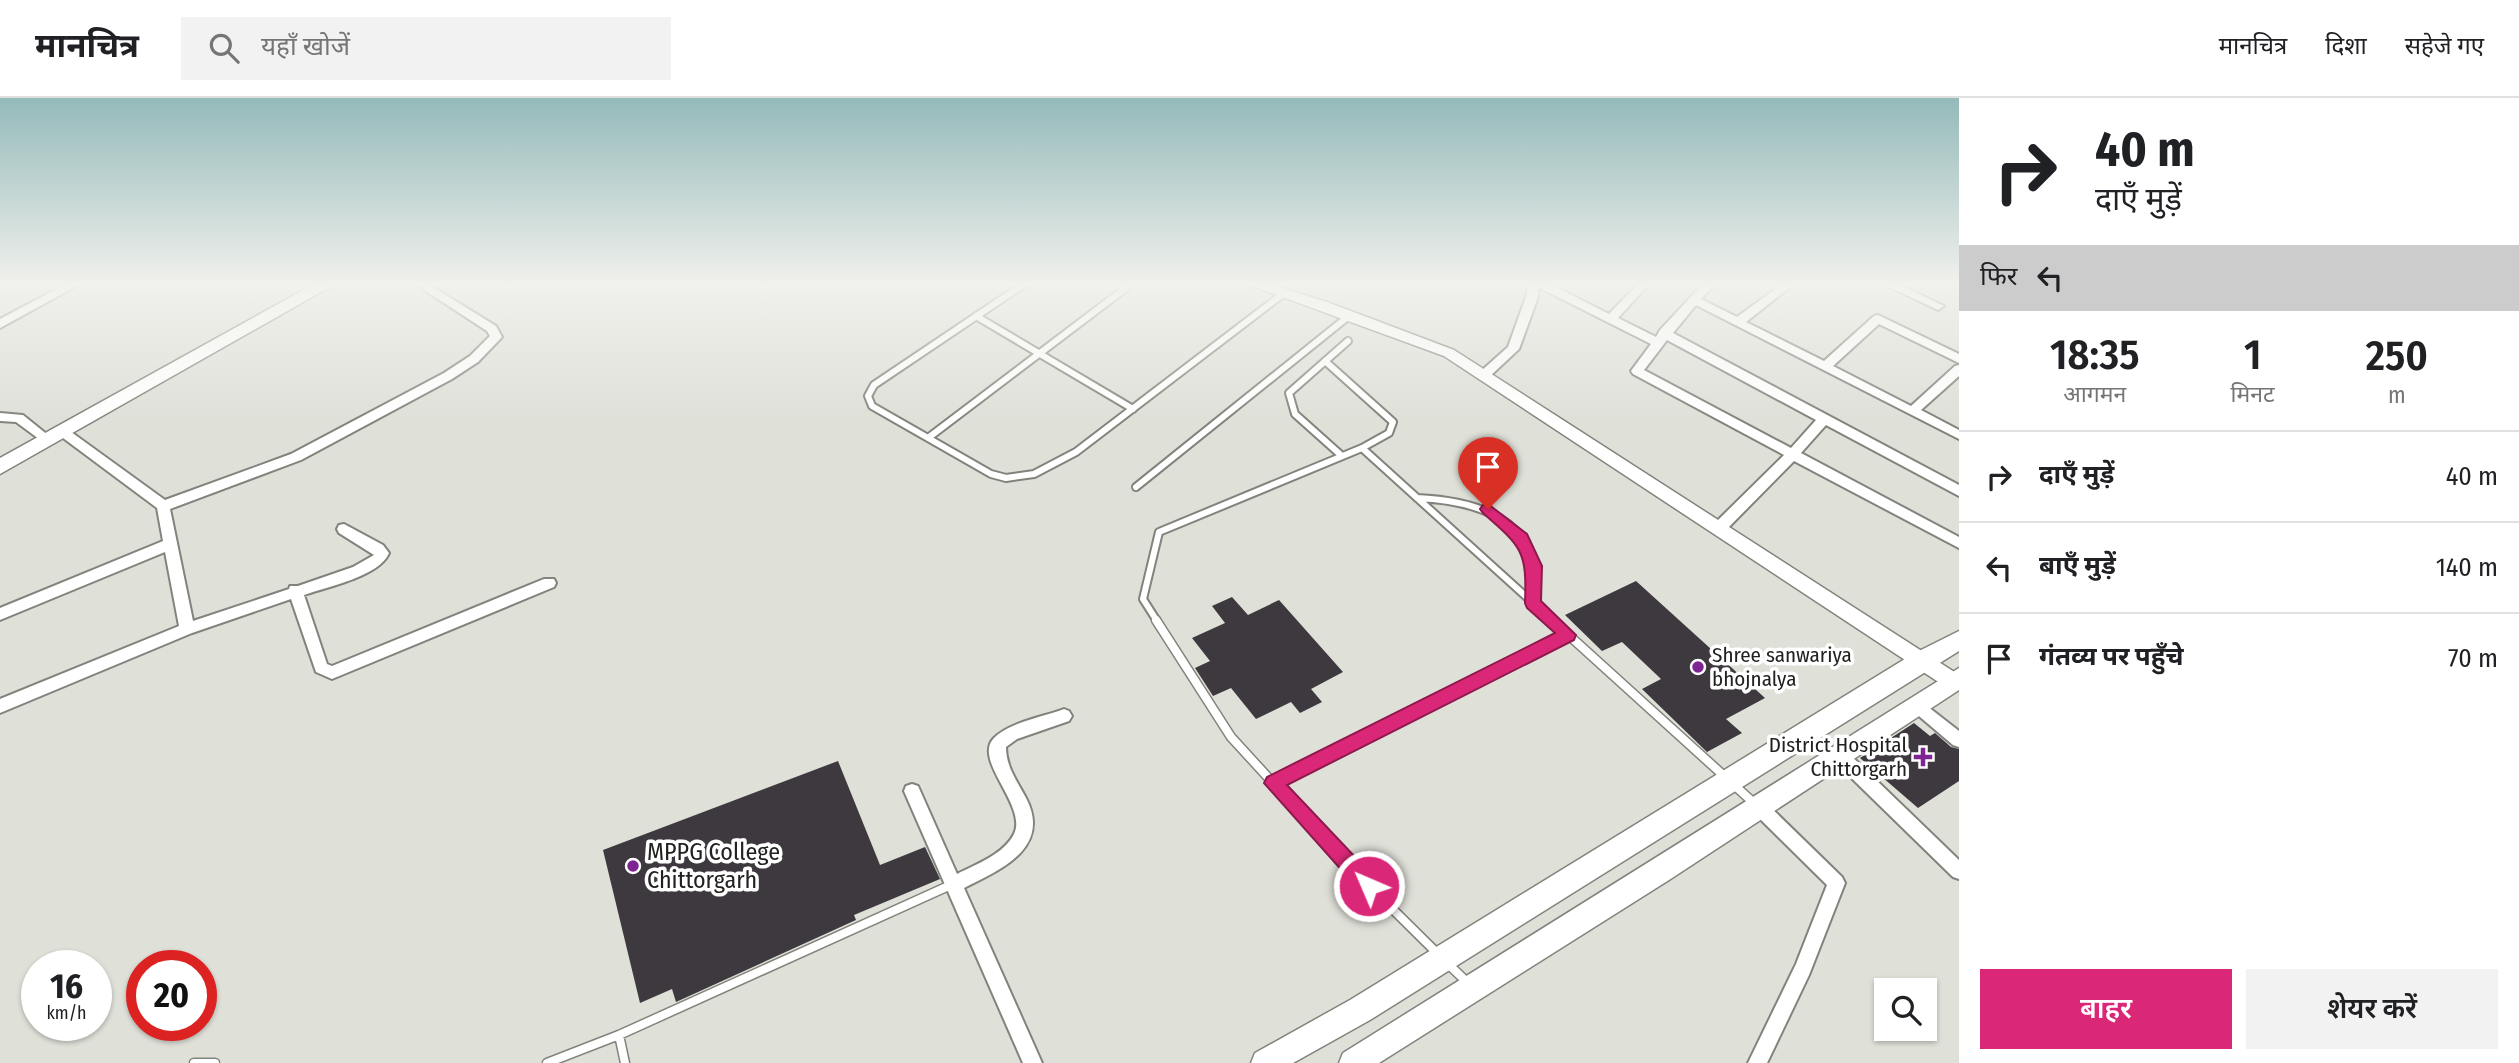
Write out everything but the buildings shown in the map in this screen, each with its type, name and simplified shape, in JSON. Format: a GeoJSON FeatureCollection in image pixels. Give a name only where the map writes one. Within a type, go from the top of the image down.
{"type":"FeatureCollection","features":[{"type":"Feature","properties":{"kind":"main road"},"geometry":{"type":"LineString","coordinates":[[0,459],[234,329]]}},
{"type":"Feature","properties":{"kind":"main road"},"geometry":{"type":"LineString","coordinates":[[0,467],[247,329]]}},
{"type":"Feature","properties":{"kind":"main road"},"geometry":{"type":"LineString","coordinates":[[1265,1063],[1360,1010],[1889,683],[1921,660],[1959,640]]}},
{"type":"Feature","properties":{"kind":"main road"},"geometry":{"type":"LineString","coordinates":[[1366,1060],[1472,987],[1956,680]]}},
{"type":"Feature","properties":{"kind":"street"},"geometry":{"type":"LineString","coordinates":[[163,506],[296,457],[448,376],[490,345],[496,337],[492,329]]}},
{"type":"Feature","properties":{"kind":"street"},"geometry":{"type":"LineString","coordinates":[[1387,329],[1449,353],[1921,660],[1956,680]]}},
{"type":"Feature","properties":{"kind":"street"},"geometry":{"type":"LineString","coordinates":[[1484,375],[1513,349],[1520,329]]}},
{"type":"Feature","properties":{"kind":"street"},"geometry":{"type":"LineString","coordinates":[[1637,329],[1661,338],[1824,419],[1959,491]]}},
{"type":"Feature","properties":{"kind":"street"},"geometry":{"type":"LineString","coordinates":[[1669,329],[1637,371],[1959,543]]}},
{"type":"Feature","properties":{"kind":"street"},"geometry":{"type":"LineString","coordinates":[[1755,329],[1959,435]]}},
{"type":"Feature","properties":{"kind":"street"},"geometry":{"type":"LineString","coordinates":[[1826,366],[1867,329]]}},
{"type":"Feature","properties":{"kind":"street"},"geometry":{"type":"LineString","coordinates":[[1898,329],[1959,359]]}},
{"type":"Feature","properties":{"kind":"street"},"geometry":{"type":"LineString","coordinates":[[1913,411],[1959,369]]}},
{"type":"Feature","properties":{"kind":"street"},"geometry":{"type":"LineString","coordinates":[[0,417],[19,418],[43,436]]}},
{"type":"Feature","properties":{"kind":"street"},"geometry":{"type":"LineString","coordinates":[[1719,528],[1824,419]]}},
{"type":"Feature","properties":{"kind":"street"},"geometry":{"type":"LineString","coordinates":[[63,432],[163,506],[187,629]]}},
{"type":"Feature","properties":{"kind":"street"},"geometry":{"type":"LineString","coordinates":[[0,706],[187,629],[295,590],[358,571],[380,558],[382,553],[378,548],[344,529]]}},
{"type":"Feature","properties":{"kind":"street"},"geometry":{"type":"LineString","coordinates":[[0,614],[170,544]]}},
{"type":"Feature","properties":{"kind":"street"},"geometry":{"type":"LineString","coordinates":[[295,590],[321,668],[332,673],[549,583]]}},
{"type":"Feature","properties":{"kind":"street"},"geometry":{"type":"LineString","coordinates":[[1918,705],[1959,740]]}},
{"type":"Feature","properties":{"kind":"street"},"geometry":{"type":"LineString","coordinates":[[954,884],[1009,853],[1019,842],[1025,828],[1024,812],[997,759],[998,744],[1012,734],[1064,716]]}},
{"type":"Feature","properties":{"kind":"street"},"geometry":{"type":"LineString","coordinates":[[1839,755],[1959,871]]}},
{"type":"Feature","properties":{"kind":"street"},"geometry":{"type":"LineString","coordinates":[[912,791],[1033,1063]]}},
{"type":"Feature","properties":{"kind":"street"},"geometry":{"type":"LineString","coordinates":[[1757,1063],[1803,969],[1836,883],[1759,807]]}},
{"type":"Feature","properties":{"kind":"lane"},"geometry":{"type":"LineString","coordinates":[[956,329],[918,353],[870,390],[868,396],[872,406],[991,474],[1020,477],[1034,474],[1076,452],[1237,329]]}},
{"type":"Feature","properties":{"kind":"lane"},"geometry":{"type":"LineString","coordinates":[[998,329],[1133,409]]}},
{"type":"Feature","properties":{"kind":"lane"},"geometry":{"type":"LineString","coordinates":[[928,438],[1072,329]]}},
{"type":"Feature","properties":{"kind":"lane"},"geometry":{"type":"LineString","coordinates":[[1136,488],[1333,329]]}},
{"type":"Feature","properties":{"kind":"lane"},"geometry":{"type":"LineString","coordinates":[[1342,456],[1295,414],[1289,393],[1348,341]]}},
{"type":"Feature","properties":{"kind":"lane"},"geometry":{"type":"LineString","coordinates":[[1325,361],[1393,422],[1390,433],[1362,448],[1159,532],[1143,599],[1231,737],[1351,868],[1472,987]]}},
{"type":"Feature","properties":{"kind":"lane"},"geometry":{"type":"LineString","coordinates":[[1362,448],[1759,807]]}},
{"type":"Feature","properties":{"kind":"lane"},"geometry":{"type":"LineString","coordinates":[[1416,498],[1446,499],[1488,509],[1522,538],[1534,566],[1533,603]]}},
{"type":"Feature","properties":{"kind":"lane"},"geometry":{"type":"LineString","coordinates":[[1273,783],[1568,635]]}},
{"type":"Feature","properties":{"kind":"lane"},"geometry":{"type":"LineString","coordinates":[[547,1063],[619,1035],[954,884]]}},
{"type":"Feature","properties":{"kind":"lane"},"geometry":{"type":"LineString","coordinates":[[619,1035],[625,1063]]}},
{"type":"Feature","properties":{"kind":"lane"},"geometry":{"type":"LineString","coordinates":[[194,1063],[215,1063]]}},
{"type":"Feature","properties":{"kind":"place","name":"Shree sanwariya bhojnalya"},"geometry":{"type":"Point","coordinates":[1698,667]}},
{"type":"Feature","properties":{"kind":"place","name":"District Hospital Chittorgarh"},"geometry":{"type":"Point","coordinates":[1923,757]}},
{"type":"Feature","properties":{"kind":"place","name":"MPPG College Chittorgarh"},"geometry":{"type":"Point","coordinates":[633,866]}},
{"type":"Feature","properties":{"kind":"route"},"geometry":{"type":"LineString","coordinates":[[1369,886],[1273,783],[1568,635],[1533,603],[1534,566],[1522,538],[1488,509]]}}]}
